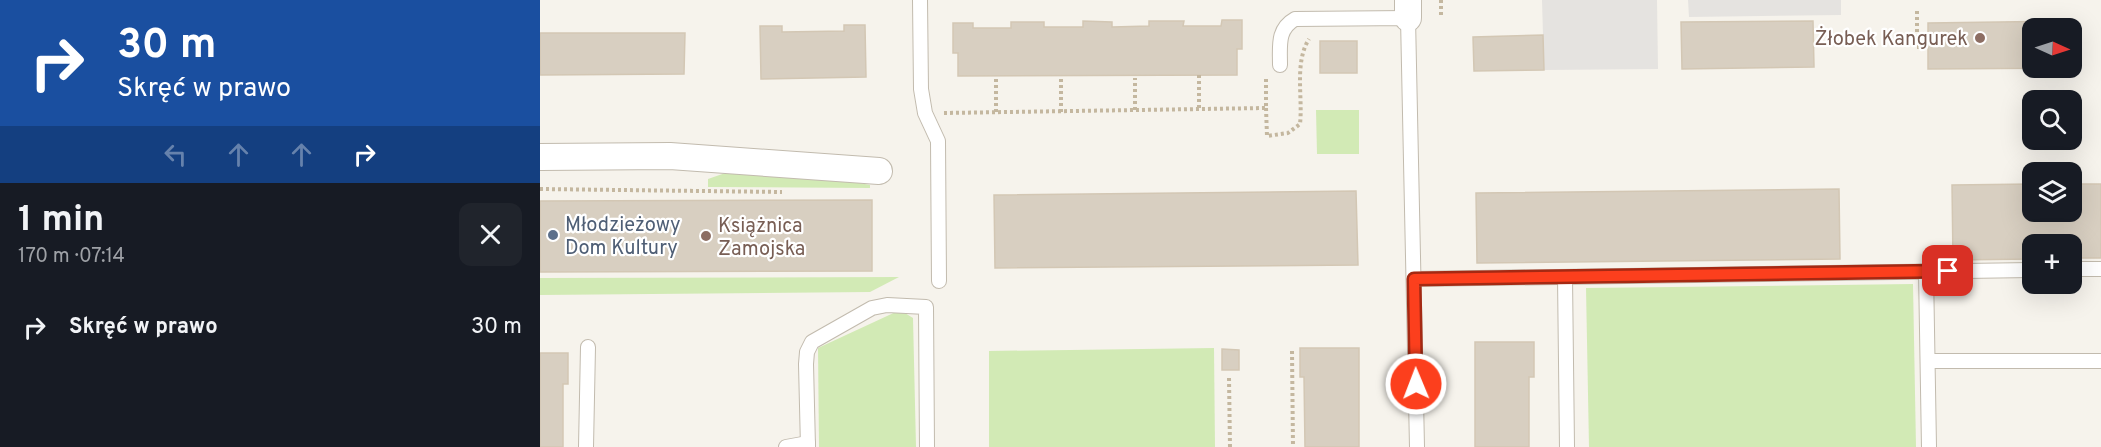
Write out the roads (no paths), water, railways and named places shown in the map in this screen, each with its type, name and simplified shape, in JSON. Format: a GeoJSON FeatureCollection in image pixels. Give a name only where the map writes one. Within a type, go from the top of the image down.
{"type":"FeatureCollection","features":[{"type":"Feature","properties":{"kind":"street"},"geometry":{"type":"LineString","coordinates":[[540,158],[670,156],[879,171]]}},
{"type":"Feature","properties":{"kind":"lane"},"geometry":{"type":"LineString","coordinates":[[920,0],[921,89],[925,113],[938,141],[939,281]]}},
{"type":"Feature","properties":{"kind":"lane"},"geometry":{"type":"LineString","coordinates":[[1280,65],[1282,31],[1288,23],[1296,19],[1408,9],[1417,447]]}},
{"type":"Feature","properties":{"kind":"lane"},"geometry":{"type":"LineString","coordinates":[[2082,269],[2101,269]]}},
{"type":"Feature","properties":{"kind":"lane"},"geometry":{"type":"LineString","coordinates":[[1414,279],[2022,270]]}},
{"type":"Feature","properties":{"kind":"lane"},"geometry":{"type":"LineString","coordinates":[[1926,271],[1929,447]]}},
{"type":"Feature","properties":{"kind":"lane"},"geometry":{"type":"LineString","coordinates":[[1566,277],[1567,447]]}},
{"type":"Feature","properties":{"kind":"lane"},"geometry":{"type":"LineString","coordinates":[[786,447],[808,445],[806,364],[807,352],[812,342],[872,309],[887,304],[926,307],[927,447]]}},
{"type":"Feature","properties":{"kind":"lane"},"geometry":{"type":"LineString","coordinates":[[586,447],[588,347]]}},
{"type":"Feature","properties":{"kind":"lane"},"geometry":{"type":"LineString","coordinates":[[1928,361],[2101,360]]}},
{"type":"Feature","properties":{"kind":"place","name":"Żłobek Kangurek"},"geometry":{"type":"Point","coordinates":[1980,38]}},
{"type":"Feature","properties":{"kind":"place","name":"Młodzieżowy Dom Kultury"},"geometry":{"type":"Point","coordinates":[553,235]}},
{"type":"Feature","properties":{"kind":"place","name":"Książnica Zamojska"},"geometry":{"type":"Point","coordinates":[706,236]}}]}
